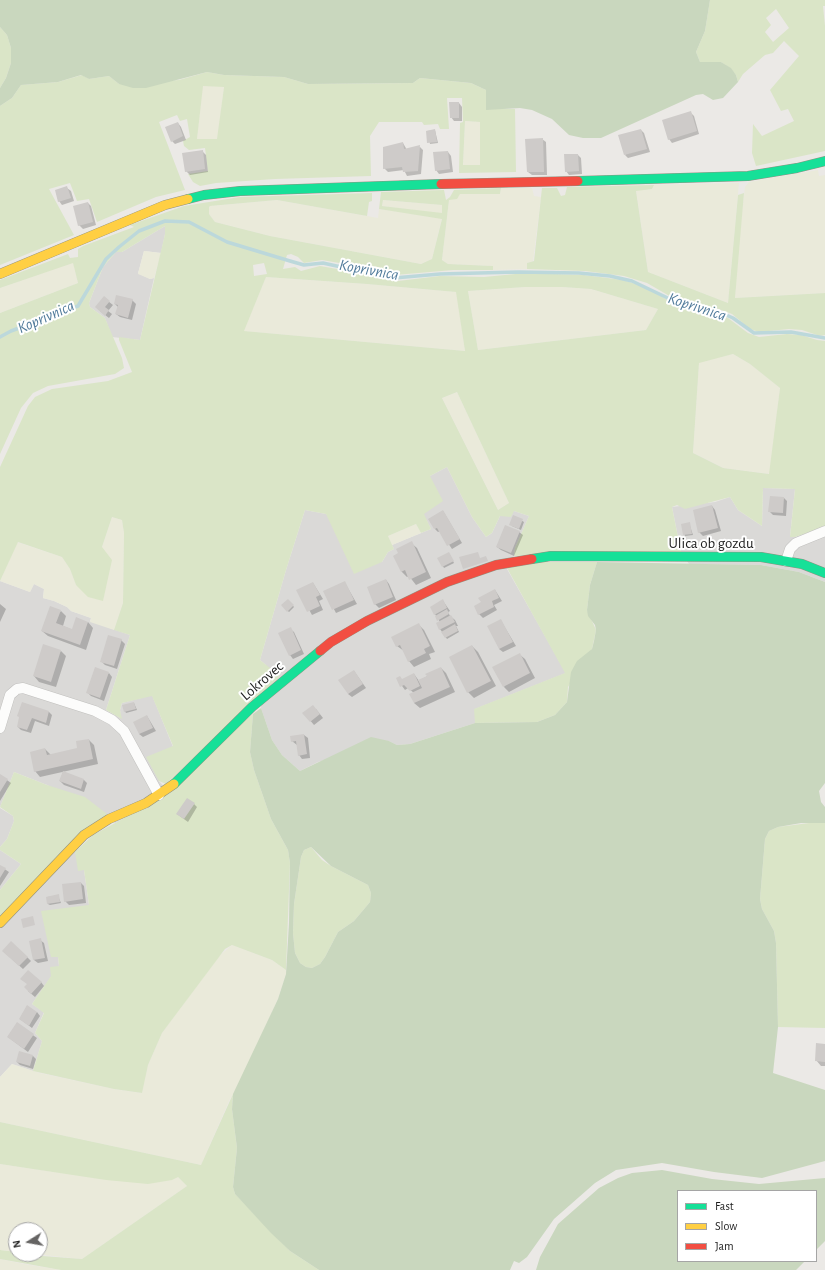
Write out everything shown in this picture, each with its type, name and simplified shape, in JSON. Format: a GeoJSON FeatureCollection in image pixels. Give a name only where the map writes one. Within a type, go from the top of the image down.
{"type":"FeatureCollection","features":[{"type":"Feature","properties":{"kind":"street"},"geometry":{"type":"LineString","coordinates":[[0,274],[165,205],[225,192],[269,189],[748,176],[797,168],[825,161]]}},
{"type":"Feature","properties":{"kind":"street"},"geometry":{"type":"LineString","coordinates":[[786,561],[790,549],[796,543],[825,531]]}},
{"type":"Feature","properties":{"kind":"street","name":"Lokrovec"},"geometry":{"type":"LineString","coordinates":[[0,923],[84,835],[109,819],[159,795],[187,774],[219,738],[294,672],[331,642],[367,621],[447,582],[496,565],[551,556],[594,556]]}},
{"type":"Feature","properties":{"kind":"street","name":"Ulica ob gozdu"},"geometry":{"type":"LineString","coordinates":[[594,556],[686,558],[762,557],[802,564],[825,573]]}},
{"type":"Feature","properties":{"kind":"street"},"geometry":{"type":"LineString","coordinates":[[0,728],[10,695],[17,689],[23,688],[95,711],[112,720],[124,732],[159,795]]}},
{"type":"Feature","properties":{"kind":"shaded area"},"geometry":{"type":"Polygon","coordinates":[[[165,226],[161,253],[144,251],[138,273],[150,279],[154,278],[140,340],[112,337],[105,318],[90,307],[89,303],[103,267],[116,252],[122,252],[165,226]]]}},
{"type":"Feature","properties":{"kind":"shaded area"},"geometry":{"type":"Polygon","coordinates":[[[447,467],[472,517],[486,537],[492,533],[500,516],[514,511],[529,516],[515,548],[514,556],[507,569],[566,673],[475,709],[475,723],[410,744],[397,745],[389,741],[318,762],[300,771],[282,755],[272,740],[261,708],[266,665],[260,660],[305,510],[326,514],[382,562],[388,552],[394,549],[392,545],[431,529],[423,514],[430,476],[447,467]]]}},
{"type":"Feature","properties":{"kind":"shaded area"},"geometry":{"type":"Polygon","coordinates":[[[763,488],[795,489],[790,536],[795,537],[825,527],[825,582],[799,572],[761,565],[689,564],[681,552],[672,507],[715,502],[730,497],[738,510],[762,526],[763,488]]]}},
{"type":"Feature","properties":{"kind":"shaded area"},"geometry":{"type":"Polygon","coordinates":[[[0,581],[30,592],[34,584],[44,589],[43,598],[54,601],[67,607],[71,611],[91,618],[90,621],[130,635],[106,710],[121,718],[120,710],[122,703],[152,695],[173,747],[159,781],[171,795],[115,823],[47,785],[14,772],[0,807],[0,581]]]}},
{"type":"Feature","properties":{"kind":"shaded area"},"geometry":{"type":"Polygon","coordinates":[[[0,808],[13,816],[14,821],[7,839],[0,847],[0,808]]]}},
{"type":"Feature","properties":{"kind":"shaded area"},"geometry":{"type":"Polygon","coordinates":[[[0,850],[21,864],[0,890],[0,850]]]}},
{"type":"Feature","properties":{"kind":"shaded area"},"geometry":{"type":"Polygon","coordinates":[[[75,852],[84,870],[89,905],[51,957],[58,957],[59,966],[32,1004],[44,1012],[35,1033],[42,1041],[33,1071],[12,1064],[0,1077],[0,916],[75,852]]]}},
{"type":"Feature","properties":{"kind":"green space"},"geometry":{"type":"Polygon","coordinates":[[[0,0],[710,0],[705,31],[696,52],[700,62],[721,62],[731,68],[736,75],[738,82],[723,98],[713,100],[703,94],[696,95],[601,138],[583,138],[569,135],[552,119],[532,110],[520,108],[486,110],[486,90],[471,83],[420,78],[413,83],[308,84],[284,77],[224,75],[207,72],[146,88],[133,88],[119,84],[109,76],[89,79],[81,75],[58,82],[21,85],[12,98],[0,106],[0,88],[6,78],[11,63],[11,48],[7,35],[0,27],[0,0]]]}},
{"type":"Feature","properties":{"kind":"green space"},"geometry":{"type":"Polygon","coordinates":[[[710,0],[825,0],[825,6],[823,6],[825,26],[825,151],[756,166],[752,153],[753,124],[762,136],[794,121],[788,109],[781,111],[770,90],[799,56],[784,41],[773,53],[765,55],[743,74],[738,82],[736,75],[730,68],[721,62],[700,62],[696,52],[705,31],[710,0]],[[776,9],[766,18],[771,25],[765,32],[773,42],[789,28],[776,9]]]}},
{"type":"Feature","properties":{"kind":"green space"},"geometry":{"type":"Polygon","coordinates":[[[0,27],[7,35],[11,48],[11,63],[6,78],[0,88],[0,27]]]}},
{"type":"Feature","properties":{"kind":"green space"},"geometry":{"type":"Polygon","coordinates":[[[207,72],[224,75],[284,77],[308,84],[413,83],[420,78],[471,83],[486,90],[499,109],[515,109],[516,172],[459,173],[460,123],[463,122],[462,98],[447,98],[449,129],[440,129],[438,124],[424,125],[422,122],[379,122],[370,136],[371,176],[275,179],[216,183],[200,186],[193,182],[188,174],[208,171],[205,148],[189,150],[184,146],[183,141],[190,137],[187,119],[180,121],[177,115],[159,122],[185,190],[156,197],[97,222],[89,199],[77,201],[70,183],[49,189],[74,235],[0,265],[0,106],[12,98],[21,85],[58,82],[82,75],[89,79],[109,76],[119,84],[179,80],[207,72]],[[203,86],[197,139],[217,139],[224,87],[203,86]],[[465,121],[463,165],[480,165],[480,122],[465,121]]]}},
{"type":"Feature","properties":{"kind":"green space"},"geometry":{"type":"Polygon","coordinates":[[[202,86],[224,86],[218,139],[197,139],[202,86]]]}},
{"type":"Feature","properties":{"kind":"green space"},"geometry":{"type":"Polygon","coordinates":[[[465,121],[480,122],[480,165],[463,166],[465,121]]]}},
{"type":"Feature","properties":{"kind":"green space"},"geometry":{"type":"Polygon","coordinates":[[[818,170],[819,176],[825,175],[825,293],[735,298],[738,245],[745,187],[749,182],[818,170]]]}},
{"type":"Feature","properties":{"kind":"green space"},"geometry":{"type":"Polygon","coordinates":[[[739,183],[728,303],[648,272],[636,190],[652,189],[654,185],[739,183]]]}},
{"type":"Feature","properties":{"kind":"green space"},"geometry":{"type":"Polygon","coordinates":[[[654,185],[652,189],[636,191],[648,272],[728,303],[738,195],[744,193],[735,298],[825,293],[825,335],[820,336],[802,330],[789,329],[759,332],[750,329],[732,314],[716,308],[705,308],[673,298],[647,283],[624,276],[585,271],[527,269],[527,263],[534,261],[542,188],[557,188],[561,196],[565,195],[567,187],[654,185]]]}},
{"type":"Feature","properties":{"kind":"green space"},"geometry":{"type":"Polygon","coordinates":[[[501,188],[532,188],[534,196],[541,197],[533,261],[527,263],[527,269],[493,270],[493,266],[448,264],[442,260],[449,200],[460,194],[500,194],[501,188]]]}},
{"type":"Feature","properties":{"kind":"green space"},"geometry":{"type":"Polygon","coordinates":[[[501,188],[500,194],[460,194],[457,199],[449,200],[442,260],[448,264],[493,266],[493,270],[453,270],[395,275],[373,266],[345,264],[322,260],[304,263],[298,257],[291,254],[287,255],[283,269],[295,267],[301,271],[320,266],[343,270],[369,270],[387,280],[398,281],[440,276],[484,277],[526,273],[584,275],[623,280],[645,287],[673,303],[704,313],[718,314],[728,318],[748,333],[759,337],[787,334],[801,335],[825,341],[825,527],[795,537],[790,537],[795,489],[763,488],[762,526],[738,510],[730,497],[685,509],[677,505],[672,507],[681,552],[514,556],[515,548],[529,516],[514,511],[511,517],[500,516],[492,533],[486,537],[472,517],[447,467],[430,476],[443,501],[424,514],[431,529],[421,533],[416,524],[388,536],[394,549],[388,552],[382,562],[354,574],[326,514],[305,510],[260,660],[280,676],[166,784],[159,781],[146,757],[173,746],[152,696],[122,703],[120,710],[122,719],[106,710],[130,635],[114,630],[123,603],[124,533],[122,520],[112,517],[102,547],[112,560],[103,601],[88,597],[76,585],[70,569],[62,557],[18,542],[0,581],[0,467],[28,406],[35,397],[52,389],[108,381],[132,372],[119,337],[140,340],[165,234],[165,226],[122,252],[116,252],[103,267],[89,303],[90,307],[105,318],[122,358],[124,368],[115,374],[48,386],[33,393],[21,408],[0,454],[0,313],[78,283],[73,263],[0,288],[0,280],[68,254],[70,258],[78,257],[78,249],[83,246],[134,227],[130,225],[184,206],[240,197],[372,193],[372,201],[369,202],[367,216],[277,200],[210,206],[209,214],[215,222],[270,236],[421,264],[432,259],[442,219],[379,209],[381,192],[444,190],[446,200],[450,197],[454,190],[501,188]],[[383,200],[382,206],[442,213],[442,205],[383,200]],[[264,263],[253,265],[254,276],[267,274],[264,263]],[[266,277],[244,331],[465,351],[456,292],[266,277]],[[525,287],[468,291],[478,350],[646,330],[658,309],[591,289],[525,287]],[[733,354],[699,363],[693,453],[723,468],[769,474],[780,388],[750,364],[733,354]],[[457,392],[442,398],[498,510],[509,503],[457,392]]]}},
{"type":"Feature","properties":{"kind":"green space"},"geometry":{"type":"Polygon","coordinates":[[[277,200],[378,218],[379,209],[442,218],[432,259],[421,264],[270,236],[215,222],[209,214],[210,206],[277,200]]]}},
{"type":"Feature","properties":{"kind":"green space"},"geometry":{"type":"Polygon","coordinates":[[[383,200],[442,205],[442,214],[382,206],[383,200]]]}},
{"type":"Feature","properties":{"kind":"green space"},"geometry":{"type":"Polygon","coordinates":[[[144,251],[161,253],[154,278],[150,279],[138,274],[144,251]]]}},
{"type":"Feature","properties":{"kind":"green space"},"geometry":{"type":"Polygon","coordinates":[[[73,262],[78,283],[0,313],[0,288],[73,262]]]}},
{"type":"Feature","properties":{"kind":"green space"},"geometry":{"type":"Polygon","coordinates":[[[266,277],[457,292],[465,351],[243,331],[266,277]]]}},
{"type":"Feature","properties":{"kind":"green space"},"geometry":{"type":"Polygon","coordinates":[[[525,287],[591,289],[658,309],[646,330],[478,350],[468,291],[525,287]]]}},
{"type":"Feature","properties":{"kind":"green space"},"geometry":{"type":"Polygon","coordinates":[[[733,354],[750,364],[780,388],[770,474],[723,468],[693,453],[699,362],[733,354]]]}},
{"type":"Feature","properties":{"kind":"green space"},"geometry":{"type":"Polygon","coordinates":[[[457,392],[509,503],[498,510],[442,398],[457,392]]]}},
{"type":"Feature","properties":{"kind":"green space"},"geometry":{"type":"Polygon","coordinates":[[[112,517],[122,520],[124,533],[123,603],[114,630],[90,622],[91,618],[71,611],[67,607],[54,601],[43,598],[44,589],[34,584],[30,592],[0,581],[17,542],[62,557],[70,569],[76,585],[102,547],[112,517]]]}},
{"type":"Feature","properties":{"kind":"green space"},"geometry":{"type":"Polygon","coordinates":[[[416,524],[421,533],[392,545],[388,536],[416,524]]]}},
{"type":"Feature","properties":{"kind":"green space"},"geometry":{"type":"Polygon","coordinates":[[[542,562],[597,562],[590,585],[587,610],[596,630],[592,649],[568,687],[567,702],[555,715],[537,722],[475,723],[474,709],[565,673],[507,568],[542,562]]]}},
{"type":"Feature","properties":{"kind":"green space"},"geometry":{"type":"Polygon","coordinates":[[[597,562],[761,565],[799,572],[825,582],[825,783],[819,791],[821,802],[825,807],[825,823],[801,823],[778,827],[769,831],[765,839],[760,899],[762,909],[774,931],[776,943],[778,1027],[773,1073],[825,1090],[825,1161],[762,1178],[662,1163],[616,1170],[595,1183],[554,1219],[527,1257],[519,1263],[514,1261],[510,1270],[319,1270],[290,1251],[271,1233],[235,1194],[233,1187],[237,1148],[232,1109],[233,1094],[278,999],[286,974],[289,923],[290,863],[288,850],[271,819],[254,770],[250,752],[253,714],[261,708],[272,740],[282,755],[300,771],[371,737],[389,741],[397,745],[410,744],[475,723],[537,722],[555,715],[567,702],[571,672],[577,661],[592,649],[596,630],[595,625],[588,616],[587,610],[590,585],[597,562]],[[311,847],[304,850],[301,857],[294,904],[293,933],[295,953],[300,963],[306,967],[312,968],[320,964],[338,932],[354,921],[370,902],[371,893],[368,885],[331,866],[311,847]]]}},
{"type":"Feature","properties":{"kind":"green space"},"geometry":{"type":"Polygon","coordinates":[[[253,714],[250,752],[254,770],[271,819],[288,850],[290,863],[286,970],[272,960],[232,945],[225,949],[162,1033],[148,1065],[142,1093],[114,1089],[33,1071],[42,1041],[35,1033],[44,1013],[32,1004],[51,976],[50,967],[59,966],[58,957],[51,957],[41,911],[89,905],[84,870],[78,871],[75,852],[93,835],[130,815],[253,714]]]}},
{"type":"Feature","properties":{"kind":"green space"},"geometry":{"type":"Polygon","coordinates":[[[14,772],[47,785],[85,797],[107,814],[0,916],[0,890],[21,864],[0,850],[0,847],[7,839],[14,821],[13,816],[0,807],[14,772]]]}},
{"type":"Feature","properties":{"kind":"green space"},"geometry":{"type":"Polygon","coordinates":[[[817,822],[825,823],[825,1028],[778,1027],[776,943],[774,931],[762,909],[760,899],[765,839],[769,831],[778,827],[817,822]]]}},
{"type":"Feature","properties":{"kind":"green space"},"geometry":{"type":"Polygon","coordinates":[[[311,847],[322,860],[331,866],[368,885],[371,893],[370,902],[354,921],[338,932],[320,964],[312,968],[306,967],[300,963],[295,953],[293,933],[294,904],[301,857],[304,850],[311,847]]]}},
{"type":"Feature","properties":{"kind":"green space"},"geometry":{"type":"Polygon","coordinates":[[[232,945],[272,960],[286,970],[286,974],[278,999],[242,1079],[230,1099],[201,1165],[0,1122],[0,1077],[12,1064],[40,1073],[114,1089],[141,1093],[148,1065],[162,1033],[218,957],[232,945]]]}},
{"type":"Feature","properties":{"kind":"green space"},"geometry":{"type":"Polygon","coordinates":[[[233,1094],[232,1109],[237,1148],[233,1187],[235,1194],[290,1251],[319,1270],[61,1270],[17,1262],[48,1262],[48,1256],[82,1259],[187,1186],[178,1177],[172,1180],[148,1184],[106,1180],[0,1164],[0,1122],[201,1165],[233,1094]]]}},
{"type":"Feature","properties":{"kind":"green space"},"geometry":{"type":"Polygon","coordinates":[[[0,1164],[62,1173],[178,1177],[187,1186],[82,1259],[48,1255],[48,1222],[8,1222],[8,1251],[0,1250],[0,1164]]]}},
{"type":"Feature","properties":{"kind":"green space"},"geometry":{"type":"Polygon","coordinates":[[[662,1170],[712,1179],[759,1184],[825,1178],[825,1241],[817,1249],[817,1190],[677,1190],[677,1262],[804,1262],[796,1270],[536,1270],[540,1257],[558,1224],[599,1188],[618,1178],[632,1173],[662,1170]]]}},
{"type":"Feature","properties":{"kind":"green space"},"geometry":{"type":"Polygon","coordinates":[[[0,1250],[8,1251],[8,1260],[0,1259],[0,1250]]]}},
{"type":"Feature","properties":{"kind":"green space"},"geometry":{"type":"Polygon","coordinates":[[[0,1259],[8,1261],[8,1262],[61,1270],[0,1270],[0,1259]]]}},
{"type":"Feature","properties":{"kind":"building"},"geometry":{"type":"Polygon","coordinates":[[[449,102],[459,102],[459,118],[450,118],[449,102]]]}},
{"type":"Feature","properties":{"kind":"building"},"geometry":{"type":"Polygon","coordinates":[[[691,111],[697,131],[668,140],[662,120],[691,111]]]}},
{"type":"Feature","properties":{"kind":"building"},"geometry":{"type":"Polygon","coordinates":[[[178,122],[183,136],[171,142],[165,127],[178,122]]]}},
{"type":"Feature","properties":{"kind":"building"},"geometry":{"type":"Polygon","coordinates":[[[435,129],[437,142],[427,143],[426,131],[435,129]]]}},
{"type":"Feature","properties":{"kind":"building"},"geometry":{"type":"Polygon","coordinates":[[[641,129],[647,149],[624,155],[618,135],[641,129]]]}},
{"type":"Feature","properties":{"kind":"building"},"geometry":{"type":"Polygon","coordinates":[[[543,138],[544,172],[527,172],[525,139],[543,138]]]}},
{"type":"Feature","properties":{"kind":"building"},"geometry":{"type":"Polygon","coordinates":[[[403,142],[404,149],[420,145],[418,171],[403,172],[402,167],[383,169],[383,147],[403,142]]]}},
{"type":"Feature","properties":{"kind":"building"},"geometry":{"type":"Polygon","coordinates":[[[203,150],[205,169],[185,172],[182,153],[203,150]]]}},
{"type":"Feature","properties":{"kind":"building"},"geometry":{"type":"Polygon","coordinates":[[[448,151],[450,169],[435,171],[433,152],[448,151]]]}},
{"type":"Feature","properties":{"kind":"building"},"geometry":{"type":"Polygon","coordinates":[[[564,154],[578,154],[579,171],[565,172],[564,154]]]}},
{"type":"Feature","properties":{"kind":"building"},"geometry":{"type":"Polygon","coordinates":[[[67,186],[71,198],[58,202],[55,190],[67,186]]]}},
{"type":"Feature","properties":{"kind":"building"},"geometry":{"type":"Polygon","coordinates":[[[88,202],[93,222],[78,226],[73,206],[88,202]]]}},
{"type":"Feature","properties":{"kind":"building"},"geometry":{"type":"Polygon","coordinates":[[[116,295],[133,299],[128,318],[115,314],[118,305],[114,304],[116,295]]]}},
{"type":"Feature","properties":{"kind":"building"},"geometry":{"type":"Polygon","coordinates":[[[104,296],[110,301],[105,307],[109,310],[105,316],[95,307],[104,296]]]}},
{"type":"Feature","properties":{"kind":"building"},"geometry":{"type":"Polygon","coordinates":[[[770,496],[784,497],[783,513],[768,512],[770,496]]]}},
{"type":"Feature","properties":{"kind":"building"},"geometry":{"type":"Polygon","coordinates":[[[712,505],[718,528],[698,533],[693,510],[712,505]]]}},
{"type":"Feature","properties":{"kind":"building"},"geometry":{"type":"Polygon","coordinates":[[[443,510],[460,539],[447,546],[437,528],[434,529],[428,519],[443,510]]]}},
{"type":"Feature","properties":{"kind":"building"},"geometry":{"type":"Polygon","coordinates":[[[513,515],[523,519],[519,529],[509,525],[513,515]]]}},
{"type":"Feature","properties":{"kind":"building"},"geometry":{"type":"Polygon","coordinates":[[[690,522],[692,534],[683,535],[681,524],[690,522]]]}},
{"type":"Feature","properties":{"kind":"building"},"geometry":{"type":"Polygon","coordinates":[[[505,525],[520,531],[511,553],[496,547],[505,525]]]}},
{"type":"Feature","properties":{"kind":"building"},"geometry":{"type":"Polygon","coordinates":[[[412,541],[426,572],[409,580],[405,570],[401,572],[393,556],[398,553],[396,549],[412,541]]]}},
{"type":"Feature","properties":{"kind":"building"},"geometry":{"type":"Polygon","coordinates":[[[449,552],[454,561],[442,567],[437,558],[449,552]]]}},
{"type":"Feature","properties":{"kind":"building"},"geometry":{"type":"Polygon","coordinates":[[[478,552],[480,558],[486,556],[488,561],[463,569],[459,557],[478,552]]]}},
{"type":"Feature","properties":{"kind":"building"},"geometry":{"type":"Polygon","coordinates":[[[386,579],[393,597],[374,605],[367,587],[386,579]]]}},
{"type":"Feature","properties":{"kind":"building"},"geometry":{"type":"Polygon","coordinates":[[[345,581],[354,600],[332,610],[323,591],[345,581]]]}},
{"type":"Feature","properties":{"kind":"building"},"geometry":{"type":"Polygon","coordinates":[[[313,582],[320,595],[316,597],[320,606],[307,612],[296,590],[313,582]]]}},
{"type":"Feature","properties":{"kind":"building"},"geometry":{"type":"Polygon","coordinates":[[[495,589],[499,598],[492,601],[494,607],[478,615],[474,606],[481,602],[478,598],[495,589]]]}},
{"type":"Feature","properties":{"kind":"building"},"geometry":{"type":"Polygon","coordinates":[[[288,599],[294,605],[287,612],[281,605],[288,599]]]}},
{"type":"Feature","properties":{"kind":"building"},"geometry":{"type":"Polygon","coordinates":[[[443,599],[447,608],[434,615],[430,607],[443,599]]]}},
{"type":"Feature","properties":{"kind":"building"},"geometry":{"type":"Polygon","coordinates":[[[50,606],[61,610],[56,623],[72,629],[76,617],[88,622],[80,645],[41,631],[50,606]]]}},
{"type":"Feature","properties":{"kind":"building"},"geometry":{"type":"Polygon","coordinates":[[[447,609],[449,614],[437,621],[435,616],[447,609]]]}},
{"type":"Feature","properties":{"kind":"building"},"geometry":{"type":"Polygon","coordinates":[[[451,615],[455,622],[439,630],[436,623],[451,615]]]}},
{"type":"Feature","properties":{"kind":"building"},"geometry":{"type":"Polygon","coordinates":[[[501,619],[513,642],[499,649],[487,626],[501,619]]]}},
{"type":"Feature","properties":{"kind":"building"},"geometry":{"type":"Polygon","coordinates":[[[419,623],[430,646],[424,649],[426,653],[408,662],[400,645],[396,647],[391,637],[419,623]]]}},
{"type":"Feature","properties":{"kind":"building"},"geometry":{"type":"Polygon","coordinates":[[[455,624],[458,631],[445,638],[441,632],[455,624]]]}},
{"type":"Feature","properties":{"kind":"building"},"geometry":{"type":"Polygon","coordinates":[[[291,627],[301,650],[289,656],[278,633],[291,627]]]}},
{"type":"Feature","properties":{"kind":"building"},"geometry":{"type":"Polygon","coordinates":[[[108,635],[122,639],[114,666],[100,662],[108,635]]]}},
{"type":"Feature","properties":{"kind":"building"},"geometry":{"type":"Polygon","coordinates":[[[43,644],[61,650],[51,682],[33,676],[43,644]]]}},
{"type":"Feature","properties":{"kind":"building"},"geometry":{"type":"Polygon","coordinates":[[[472,645],[491,681],[467,693],[449,657],[472,645]]]}},
{"type":"Feature","properties":{"kind":"building"},"geometry":{"type":"Polygon","coordinates":[[[520,653],[530,673],[503,687],[492,667],[520,653]]]}},
{"type":"Feature","properties":{"kind":"building"},"geometry":{"type":"Polygon","coordinates":[[[95,667],[109,672],[100,698],[86,693],[95,667]]]}},
{"type":"Feature","properties":{"kind":"building"},"geometry":{"type":"Polygon","coordinates":[[[441,667],[450,687],[414,703],[409,694],[422,688],[418,680],[427,676],[425,674],[441,667]]]}},
{"type":"Feature","properties":{"kind":"building"},"geometry":{"type":"Polygon","coordinates":[[[354,670],[363,684],[348,694],[338,680],[354,670]]]}},
{"type":"Feature","properties":{"kind":"building"},"geometry":{"type":"Polygon","coordinates":[[[414,673],[420,686],[410,691],[404,685],[400,687],[396,678],[400,676],[402,679],[414,673]]]}},
{"type":"Feature","properties":{"kind":"building"},"geometry":{"type":"Polygon","coordinates":[[[22,702],[49,711],[46,723],[32,718],[27,730],[17,727],[19,717],[17,716],[22,702]]]}},
{"type":"Feature","properties":{"kind":"building"},"geometry":{"type":"Polygon","coordinates":[[[134,702],[136,709],[124,712],[122,705],[134,702]]]}},
{"type":"Feature","properties":{"kind":"building"},"geometry":{"type":"Polygon","coordinates":[[[313,705],[320,714],[310,722],[302,713],[313,705]]]}},
{"type":"Feature","properties":{"kind":"building"},"geometry":{"type":"Polygon","coordinates":[[[147,715],[153,728],[139,734],[133,722],[147,715]]]}},
{"type":"Feature","properties":{"kind":"building"},"geometry":{"type":"Polygon","coordinates":[[[304,734],[307,754],[298,756],[296,741],[291,742],[290,736],[304,734]]]}},
{"type":"Feature","properties":{"kind":"building"},"geometry":{"type":"Polygon","coordinates":[[[89,739],[93,759],[34,772],[30,752],[45,748],[47,755],[77,748],[76,741],[89,739]]]}},
{"type":"Feature","properties":{"kind":"building"},"geometry":{"type":"Polygon","coordinates":[[[63,771],[84,779],[81,789],[59,781],[63,771]]]}},
{"type":"Feature","properties":{"kind":"building"},"geometry":{"type":"Polygon","coordinates":[[[0,774],[8,779],[0,792],[0,774]]]}},
{"type":"Feature","properties":{"kind":"building"},"geometry":{"type":"Polygon","coordinates":[[[187,798],[195,803],[184,819],[176,814],[187,798]]]}},
{"type":"Feature","properties":{"kind":"building"},"geometry":{"type":"Polygon","coordinates":[[[0,865],[6,868],[0,878],[0,865]]]}},
{"type":"Feature","properties":{"kind":"building"},"geometry":{"type":"Polygon","coordinates":[[[81,882],[83,899],[64,902],[62,884],[81,882]]]}},
{"type":"Feature","properties":{"kind":"building"},"geometry":{"type":"Polygon","coordinates":[[[59,894],[60,902],[47,904],[46,897],[59,894]]]}},
{"type":"Feature","properties":{"kind":"building"},"geometry":{"type":"Polygon","coordinates":[[[33,916],[35,925],[23,928],[21,919],[33,916]]]}},
{"type":"Feature","properties":{"kind":"building"},"geometry":{"type":"Polygon","coordinates":[[[41,938],[45,958],[33,960],[29,941],[41,938]]]}},
{"type":"Feature","properties":{"kind":"building"},"geometry":{"type":"Polygon","coordinates":[[[11,941],[28,957],[19,966],[2,951],[11,941]]]}},
{"type":"Feature","properties":{"kind":"building"},"geometry":{"type":"Polygon","coordinates":[[[28,970],[42,982],[31,994],[24,987],[27,984],[20,979],[28,970]]]}},
{"type":"Feature","properties":{"kind":"building"},"geometry":{"type":"Polygon","coordinates":[[[27,1005],[37,1012],[29,1026],[19,1019],[27,1005]]]}},
{"type":"Feature","properties":{"kind":"building"},"geometry":{"type":"Polygon","coordinates":[[[17,1022],[34,1034],[24,1049],[7,1037],[17,1022]]]}},
{"type":"Feature","properties":{"kind":"building"},"geometry":{"type":"Polygon","coordinates":[[[816,1043],[825,1044],[825,1062],[815,1061],[816,1043]]]}},
{"type":"Feature","properties":{"kind":"building"},"geometry":{"type":"Polygon","coordinates":[[[19,1051],[33,1055],[30,1066],[16,1062],[19,1051]]]}},
{"type":"Feature","properties":{"kind":"waterway","name":"Koprivnica"},"geometry":{"type":"LineString","coordinates":[[0,337],[11,331],[78,306],[106,259],[139,231],[165,221],[189,222],[227,242],[304,265],[323,263],[341,267],[371,268],[394,278],[440,274],[518,272],[579,273],[610,276],[632,281],[674,301],[707,310],[717,311],[733,318],[754,333],[791,332],[825,338]]}},
{"type":"Feature","properties":{"kind":"traffic: fast"},"geometry":{"type":"LineString","coordinates":[[578,181],[748,176],[797,168],[825,161]]}},
{"type":"Feature","properties":{"kind":"traffic: fast"},"geometry":{"type":"LineString","coordinates":[[188,199],[204,195],[240,191],[441,184]]}},
{"type":"Feature","properties":{"kind":"traffic: fast"},"geometry":{"type":"LineString","coordinates":[[532,559],[551,556],[761,557],[802,564],[825,573]]}},
{"type":"Feature","properties":{"kind":"traffic: fast"},"geometry":{"type":"LineString","coordinates":[[174,784],[252,707],[320,651]]}},
{"type":"Feature","properties":{"kind":"traffic: slow"},"geometry":{"type":"LineString","coordinates":[[0,274],[165,205],[188,199]]}},
{"type":"Feature","properties":{"kind":"traffic: slow"},"geometry":{"type":"LineString","coordinates":[[0,923],[84,835],[109,819],[146,803],[174,784]]}},
{"type":"Feature","properties":{"kind":"traffic: jam"},"geometry":{"type":"LineString","coordinates":[[441,184],[578,181]]}},
{"type":"Feature","properties":{"kind":"traffic: jam"},"geometry":{"type":"LineString","coordinates":[[320,651],[331,642],[367,621],[447,582],[496,565],[532,559]]}}]}
